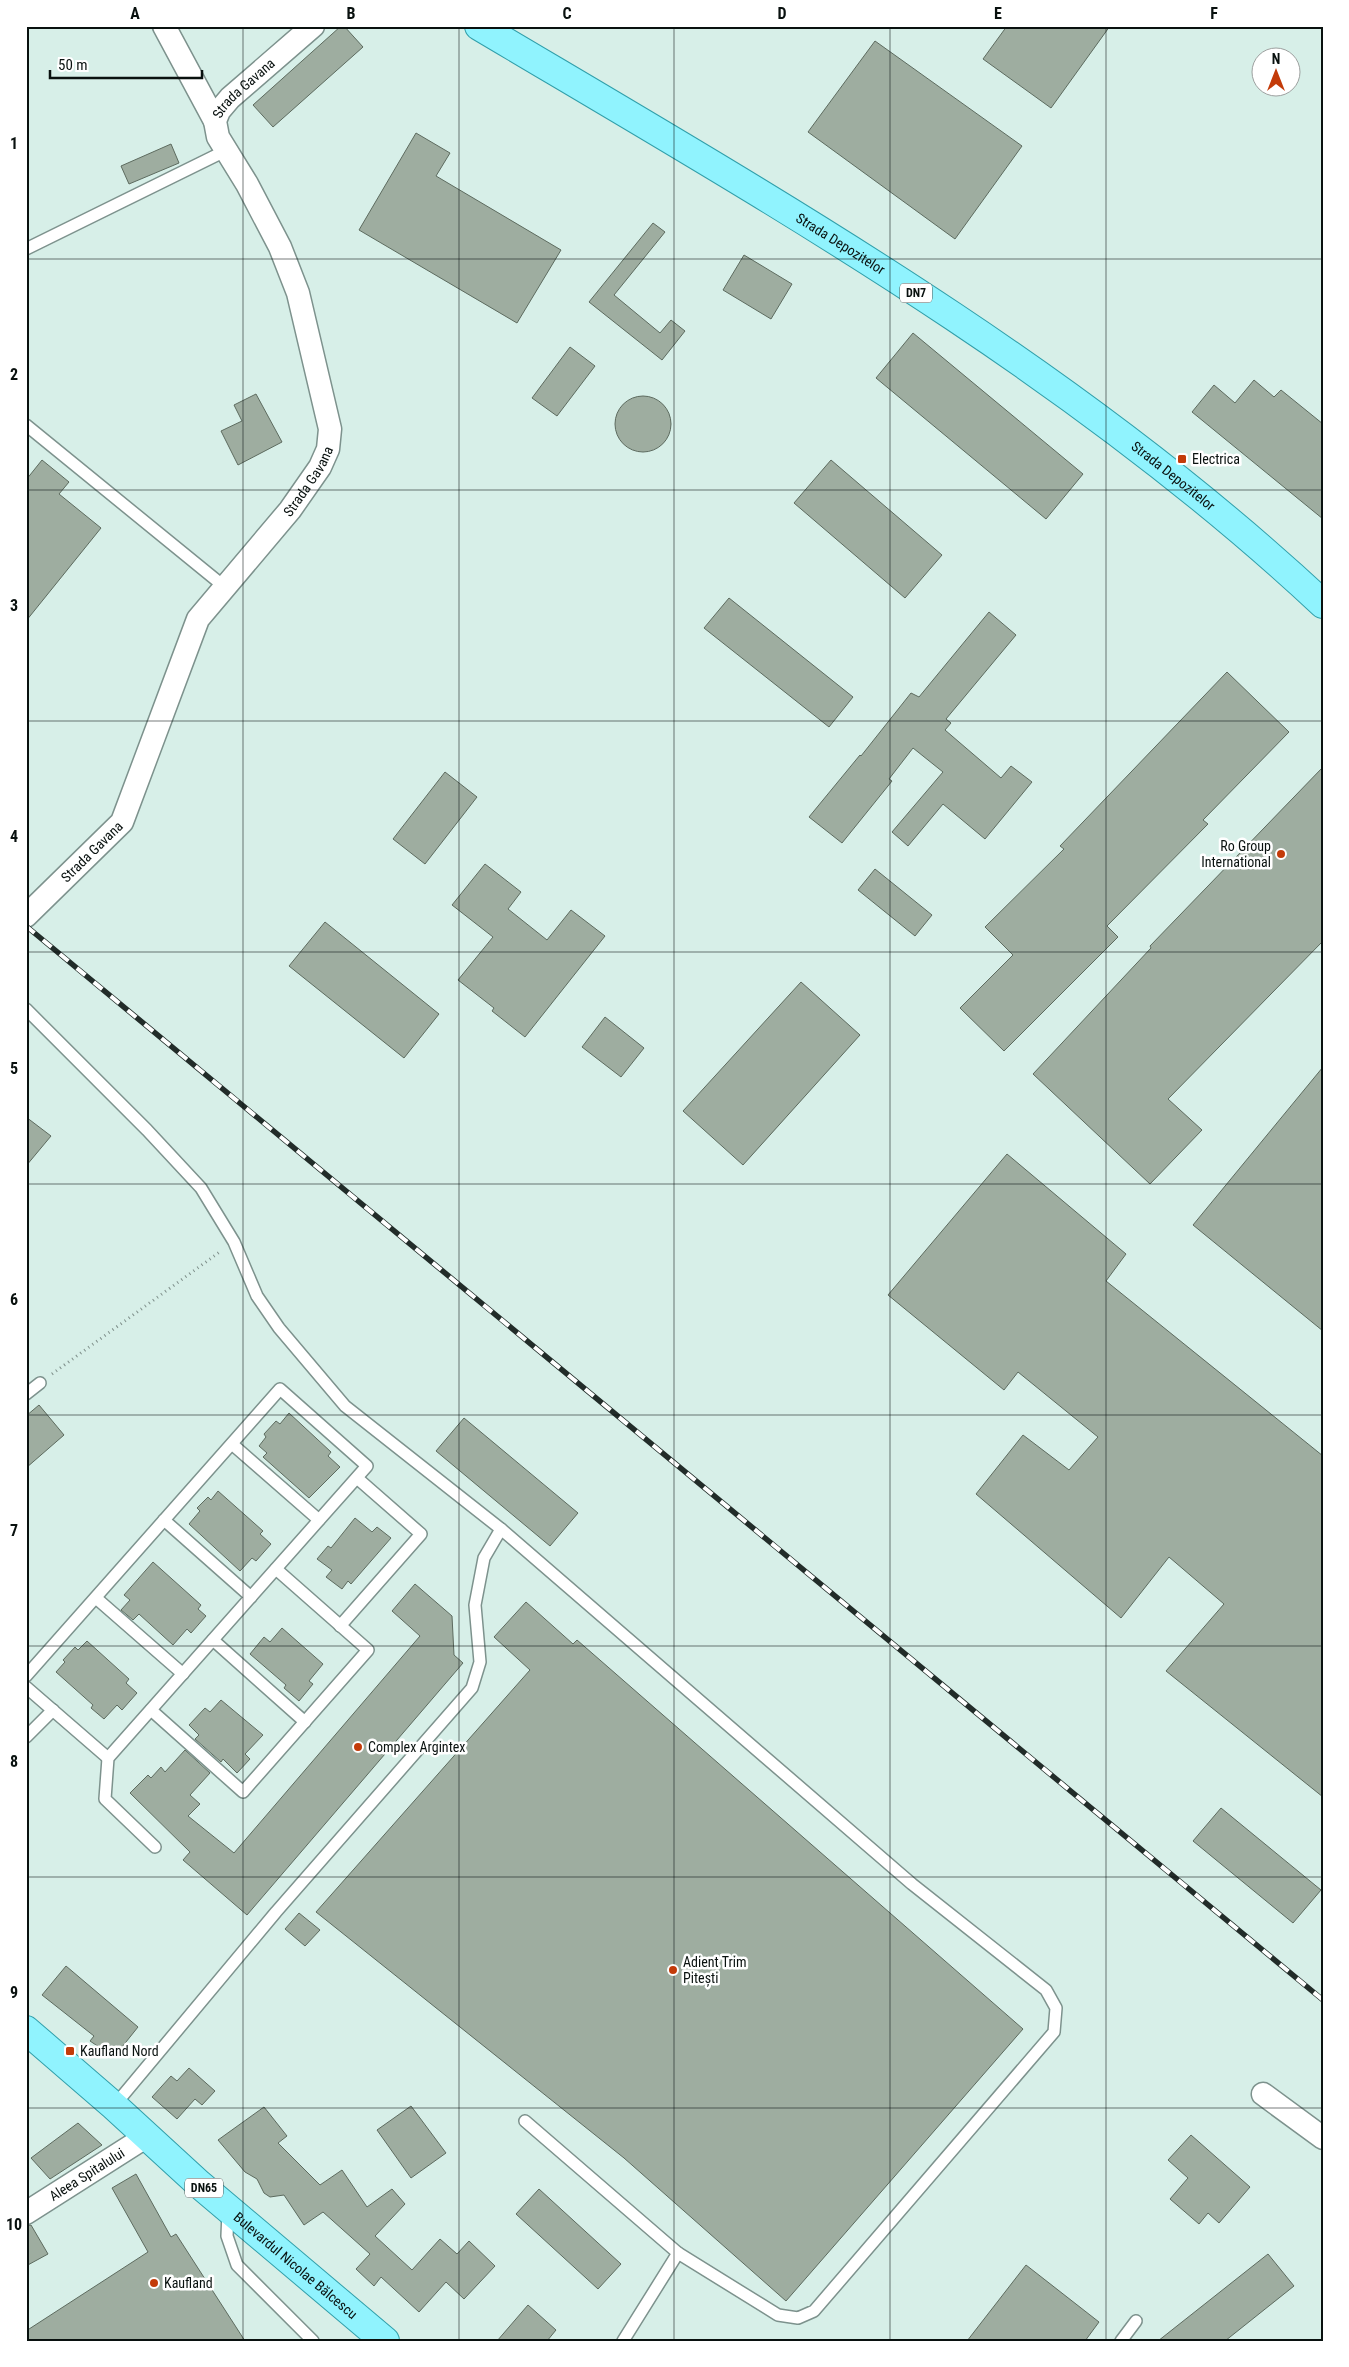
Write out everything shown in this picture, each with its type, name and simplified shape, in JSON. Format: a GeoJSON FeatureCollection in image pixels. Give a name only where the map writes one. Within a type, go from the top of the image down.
{"type":"FeatureCollection","features":[{"type":"Feature","properties":{"kind":"main road","name":"Strada Depozitelor"},"geometry":{"type":"LineString","coordinates":[[478,26],[770,199],[909,288],[1043,378],[1176,476],[1323,604]]}},
{"type":"Feature","properties":{"kind":"main road","name":"Bulevardul Nicolae Bălcescu"},"geometry":{"type":"LineString","coordinates":[[26,2030],[228,2208],[385,2341]]}},
{"type":"Feature","properties":{"kind":"street"},"geometry":{"type":"LineString","coordinates":[[164,26],[215,121]]}},
{"type":"Feature","properties":{"kind":"street","name":"Strada Gavana"},"geometry":{"type":"LineString","coordinates":[[26,916],[122,822],[198,619],[290,510],[320,467],[328,449],[330,429],[298,293],[280,247],[247,184],[218,137],[215,121],[219,110],[230,98],[313,26]]}},
{"type":"Feature","properties":{"kind":"street"},"geometry":{"type":"LineString","coordinates":[[1263,2094],[1323,2138]]}},
{"type":"Feature","properties":{"kind":"street","name":"Aleea Spitalului"},"geometry":{"type":"LineString","coordinates":[[26,2213],[147,2136]]}},
{"type":"Feature","properties":{"kind":"lane"},"geometry":{"type":"LineString","coordinates":[[26,249],[225,151]]}},
{"type":"Feature","properties":{"kind":"lane"},"geometry":{"type":"LineString","coordinates":[[26,424],[226,588]]}},
{"type":"Feature","properties":{"kind":"lane"},"geometry":{"type":"LineString","coordinates":[[26,1009],[147,1130],[201,1188],[234,1242],[257,1296],[279,1328],[345,1406],[500,1529],[912,1884],[1046,1990],[1056,2008],[1054,2032],[814,2311],[798,2318],[778,2315],[678,2253],[524,2122]]}},
{"type":"Feature","properties":{"kind":"lane"},"geometry":{"type":"LineString","coordinates":[[26,1394],[40,1383]]}},
{"type":"Feature","properties":{"kind":"lane"},"geometry":{"type":"LineString","coordinates":[[26,1676],[280,1390],[367,1466],[108,1758],[105,1799],[155,1847]]}},
{"type":"Feature","properties":{"kind":"lane"},"geometry":{"type":"LineString","coordinates":[[232,1444],[319,1520]]}},
{"type":"Feature","properties":{"kind":"lane"},"geometry":{"type":"LineString","coordinates":[[340,1626],[421,1534],[357,1478]]}},
{"type":"Feature","properties":{"kind":"lane"},"geometry":{"type":"LineString","coordinates":[[164,1520],[251,1596]]}},
{"type":"Feature","properties":{"kind":"lane"},"geometry":{"type":"LineString","coordinates":[[114,2106],[276,1912],[472,1688],[480,1662],[475,1605],[484,1558],[500,1529]]}},
{"type":"Feature","properties":{"kind":"lane"},"geometry":{"type":"LineString","coordinates":[[150,1710],[243,1792],[368,1650],[276,1569]]}},
{"type":"Feature","properties":{"kind":"lane"},"geometry":{"type":"LineString","coordinates":[[96,1598],[183,1674]]}},
{"type":"Feature","properties":{"kind":"lane"},"geometry":{"type":"LineString","coordinates":[[212,1640],[305,1722]]}},
{"type":"Feature","properties":{"kind":"lane"},"geometry":{"type":"LineString","coordinates":[[26,1687],[108,1758]]}},
{"type":"Feature","properties":{"kind":"lane"},"geometry":{"type":"LineString","coordinates":[[26,1737],[53,1710]]}},
{"type":"Feature","properties":{"kind":"lane"},"geometry":{"type":"LineString","coordinates":[[228,2208],[227,2236],[237,2265],[313,2341]]}},
{"type":"Feature","properties":{"kind":"lane"},"geometry":{"type":"LineString","coordinates":[[622,2341],[678,2253]]}},
{"type":"Feature","properties":{"kind":"lane"},"geometry":{"type":"LineString","coordinates":[[1121,2341],[1136,2321]]}},
{"type":"Feature","properties":{"kind":"path"},"geometry":{"type":"LineString","coordinates":[[40,1383],[234,1242]]}},
{"type":"Feature","properties":{"kind":"building"},"geometry":{"type":"Polygon","coordinates":[[[341,26],[344,26],[363,47],[273,127],[253,105],[341,26]]]}},
{"type":"Feature","properties":{"kind":"building"},"geometry":{"type":"Polygon","coordinates":[[[1007,26],[1110,26],[1051,108],[983,59],[1007,26]]]}},
{"type":"Feature","properties":{"kind":"building"},"geometry":{"type":"Polygon","coordinates":[[[875,41],[1022,146],[955,239],[808,132],[875,41]]]}},
{"type":"Feature","properties":{"kind":"building"},"geometry":{"type":"Polygon","coordinates":[[[416,133],[450,153],[436,176],[561,250],[517,323],[359,230],[416,133]]]}},
{"type":"Feature","properties":{"kind":"building"},"geometry":{"type":"Polygon","coordinates":[[[171,144],[179,163],[129,184],[121,166],[171,144]]]}},
{"type":"Feature","properties":{"kind":"building"},"geometry":{"type":"Polygon","coordinates":[[[653,223],[665,232],[614,295],[660,333],[671,320],[685,331],[662,360],[589,302],[653,223]]]}},
{"type":"Feature","properties":{"kind":"building"},"geometry":{"type":"Polygon","coordinates":[[[744,255],[792,284],[771,319],[723,290],[744,255]]]}},
{"type":"Feature","properties":{"kind":"building"},"geometry":{"type":"Polygon","coordinates":[[[913,333],[1083,474],[1046,519],[876,378],[913,333]]]}},
{"type":"Feature","properties":{"kind":"building"},"geometry":{"type":"Polygon","coordinates":[[[570,347],[595,366],[557,416],[532,398],[570,347]]]}},
{"type":"Feature","properties":{"kind":"building"},"geometry":{"type":"Polygon","coordinates":[[[1254,380],[1274,397],[1281,390],[1323,424],[1323,519],[1192,412],[1214,385],[1235,403],[1254,380]]]}},
{"type":"Feature","properties":{"kind":"building"},"geometry":{"type":"Polygon","coordinates":[[[256,394],[282,442],[238,465],[221,431],[242,421],[234,405],[256,394]]]}},
{"type":"Feature","properties":{"kind":"building"},"geometry":{"type":"Polygon","coordinates":[[[643,396],[654,398],[663,404],[669,413],[671,424],[669,435],[663,444],[654,450],[643,452],[632,450],[623,444],[617,435],[615,424],[617,413],[623,404],[632,398],[643,396]]]}},
{"type":"Feature","properties":{"kind":"building"},"geometry":{"type":"Polygon","coordinates":[[[42,460],[69,482],[59,494],[101,528],[26,621],[26,480],[42,460]]]}},
{"type":"Feature","properties":{"kind":"building"},"geometry":{"type":"Polygon","coordinates":[[[831,460],[942,555],[905,598],[794,503],[831,460]]]}},
{"type":"Feature","properties":{"kind":"building"},"geometry":{"type":"Polygon","coordinates":[[[729,598],[853,697],[829,727],[704,628],[729,598]]]}},
{"type":"Feature","properties":{"kind":"building"},"geometry":{"type":"Polygon","coordinates":[[[989,612],[1016,635],[946,719],[951,723],[945,730],[1001,778],[1011,766],[1032,782],[985,839],[943,804],[908,846],[892,832],[943,772],[913,748],[889,779],[892,781],[842,843],[809,817],[911,693],[919,697],[989,612]]]}},
{"type":"Feature","properties":{"kind":"building"},"geometry":{"type":"Polygon","coordinates":[[[1227,672],[1289,732],[1203,820],[1208,824],[1107,926],[1118,937],[1004,1051],[960,1008],[1013,955],[985,927],[1064,849],[1060,846],[1227,672]]]}},
{"type":"Feature","properties":{"kind":"building"},"geometry":{"type":"Polygon","coordinates":[[[1323,767],[1323,941],[1168,1099],[1202,1130],[1150,1184],[1033,1074],[1151,948],[1150,946],[1323,767]]]}},
{"type":"Feature","properties":{"kind":"building"},"geometry":{"type":"Polygon","coordinates":[[[445,772],[477,797],[425,864],[393,839],[445,772]]]}},
{"type":"Feature","properties":{"kind":"building"},"geometry":{"type":"Polygon","coordinates":[[[485,864],[521,892],[508,909],[547,940],[571,910],[605,936],[525,1037],[492,1011],[494,1008],[458,980],[493,937],[452,905],[485,864]]]}},
{"type":"Feature","properties":{"kind":"building"},"geometry":{"type":"Polygon","coordinates":[[[875,869],[932,915],[915,936],[858,890],[875,869]]]}},
{"type":"Feature","properties":{"kind":"building"},"geometry":{"type":"Polygon","coordinates":[[[325,922],[439,1014],[404,1058],[289,966],[325,922]]]}},
{"type":"Feature","properties":{"kind":"building"},"geometry":{"type":"Polygon","coordinates":[[[801,982],[860,1035],[743,1165],[683,1111],[801,982]]]}},
{"type":"Feature","properties":{"kind":"building"},"geometry":{"type":"Polygon","coordinates":[[[605,1017],[644,1048],[621,1077],[582,1047],[605,1017]]]}},
{"type":"Feature","properties":{"kind":"building"},"geometry":{"type":"Polygon","coordinates":[[[1323,1067],[1323,1331],[1193,1225],[1323,1067]]]}},
{"type":"Feature","properties":{"kind":"building"},"geometry":{"type":"Polygon","coordinates":[[[26,1117],[51,1136],[26,1166],[26,1117]]]}},
{"type":"Feature","properties":{"kind":"building"},"geometry":{"type":"Polygon","coordinates":[[[1007,1154],[1126,1254],[1106,1281],[1323,1456],[1323,1797],[1166,1671],[1224,1604],[1169,1557],[1121,1618],[976,1494],[1023,1435],[1069,1470],[1098,1437],[1018,1372],[1004,1390],[888,1295],[1007,1154]]]}},
{"type":"Feature","properties":{"kind":"building"},"geometry":{"type":"Polygon","coordinates":[[[39,1405],[64,1435],[26,1468],[26,1416],[39,1405]]]}},
{"type":"Feature","properties":{"kind":"building"},"geometry":{"type":"Polygon","coordinates":[[[289,1413],[331,1452],[328,1456],[340,1467],[309,1498],[263,1457],[267,1453],[259,1446],[266,1437],[264,1434],[276,1421],[280,1424],[289,1413]]]}},
{"type":"Feature","properties":{"kind":"building"},"geometry":{"type":"Polygon","coordinates":[[[464,1418],[578,1513],[550,1546],[436,1451],[464,1418]]]}},
{"type":"Feature","properties":{"kind":"building"},"geometry":{"type":"Polygon","coordinates":[[[218,1491],[263,1531],[260,1534],[271,1544],[256,1561],[252,1558],[240,1571],[189,1524],[200,1511],[197,1508],[208,1497],[211,1500],[218,1491]]]}},
{"type":"Feature","properties":{"kind":"building"},"geometry":{"type":"Polygon","coordinates":[[[355,1518],[372,1532],[377,1527],[391,1538],[351,1584],[348,1581],[342,1589],[326,1577],[332,1570],[317,1559],[328,1546],[331,1548],[355,1518]]]}},
{"type":"Feature","properties":{"kind":"building"},"geometry":{"type":"Polygon","coordinates":[[[153,1562],[201,1605],[198,1609],[206,1616],[191,1633],[187,1629],[173,1645],[139,1614],[133,1620],[121,1610],[130,1600],[124,1595],[153,1562]]]}},
{"type":"Feature","properties":{"kind":"building","name":"Complex Argintex"},"geometry":{"type":"Polygon","coordinates":[[[415,1584],[452,1616],[454,1655],[463,1663],[247,1915],[183,1860],[190,1852],[130,1793],[148,1775],[151,1778],[161,1767],[165,1772],[185,1750],[210,1773],[190,1795],[200,1804],[188,1816],[234,1853],[420,1636],[392,1611],[415,1584]]]}},
{"type":"Feature","properties":{"kind":"building","name":"Adient Trim Pitești"},"geometry":{"type":"Polygon","coordinates":[[[526,1602],[573,1644],[577,1640],[1023,2029],[786,2301],[624,2158],[316,1912],[530,1670],[494,1637],[526,1602]]]}},
{"type":"Feature","properties":{"kind":"building"},"geometry":{"type":"Polygon","coordinates":[[[282,1628],[323,1664],[309,1681],[313,1684],[299,1701],[284,1688],[286,1685],[250,1654],[264,1637],[270,1642],[282,1628]]]}},
{"type":"Feature","properties":{"kind":"building"},"geometry":{"type":"Polygon","coordinates":[[[87,1641],[129,1679],[126,1683],[137,1693],[122,1710],[117,1705],[104,1719],[91,1708],[93,1705],[56,1672],[65,1662],[63,1660],[75,1647],[78,1650],[87,1641]]]}},
{"type":"Feature","properties":{"kind":"building"},"geometry":{"type":"Polygon","coordinates":[[[221,1700],[263,1735],[245,1754],[250,1759],[237,1773],[223,1759],[221,1762],[195,1739],[199,1735],[189,1725],[205,1708],[210,1712],[221,1700]]]}},
{"type":"Feature","properties":{"kind":"building"},"geometry":{"type":"Polygon","coordinates":[[[1221,1808],[1321,1890],[1293,1923],[1193,1841],[1221,1808]]]}},
{"type":"Feature","properties":{"kind":"building"},"geometry":{"type":"Polygon","coordinates":[[[299,1913],[320,1930],[305,1946],[285,1929],[299,1913]]]}},
{"type":"Feature","properties":{"kind":"building"},"geometry":{"type":"Polygon","coordinates":[[[66,1966],[138,2027],[114,2057],[90,2041],[94,2036],[42,1995],[66,1966]]]}},
{"type":"Feature","properties":{"kind":"building"},"geometry":{"type":"Polygon","coordinates":[[[189,2068],[215,2091],[202,2105],[195,2099],[177,2119],[152,2097],[171,2076],[177,2081],[189,2068]]]}},
{"type":"Feature","properties":{"kind":"building"},"geometry":{"type":"Polygon","coordinates":[[[411,2106],[446,2153],[411,2178],[377,2130],[411,2106]]]}},
{"type":"Feature","properties":{"kind":"building"},"geometry":{"type":"Polygon","coordinates":[[[264,2107],[287,2136],[278,2143],[320,2185],[342,2170],[367,2207],[392,2189],[405,2204],[375,2236],[412,2270],[440,2239],[457,2254],[469,2241],[495,2266],[464,2299],[446,2282],[419,2312],[381,2277],[374,2286],[356,2269],[370,2254],[323,2212],[304,2225],[284,2195],[270,2197],[264,2193],[257,2179],[245,2172],[218,2140],[264,2107]]]}},
{"type":"Feature","properties":{"kind":"building"},"geometry":{"type":"Polygon","coordinates":[[[78,2123],[102,2145],[50,2179],[31,2158],[78,2123]]]}},
{"type":"Feature","properties":{"kind":"building"},"geometry":{"type":"Polygon","coordinates":[[[1191,2135],[1250,2187],[1219,2223],[1208,2213],[1199,2224],[1170,2199],[1188,2178],[1168,2160],[1191,2135]]]}},
{"type":"Feature","properties":{"kind":"building","name":"Kaufland"},"geometry":{"type":"Polygon","coordinates":[[[136,2174],[171,2237],[176,2234],[245,2341],[26,2341],[26,2331],[148,2252],[112,2188],[136,2174]]]}},
{"type":"Feature","properties":{"kind":"building"},"geometry":{"type":"Polygon","coordinates":[[[539,2189],[621,2264],[598,2289],[516,2214],[539,2189]]]}},
{"type":"Feature","properties":{"kind":"building"},"geometry":{"type":"Polygon","coordinates":[[[31,2225],[48,2254],[26,2266],[26,2226],[31,2225]]]}},
{"type":"Feature","properties":{"kind":"building"},"geometry":{"type":"Polygon","coordinates":[[[1268,2254],[1294,2286],[1225,2341],[1158,2341],[1268,2254]]]}},
{"type":"Feature","properties":{"kind":"building"},"geometry":{"type":"Polygon","coordinates":[[[1026,2265],[1099,2322],[1085,2341],[967,2341],[1026,2265]]]}},
{"type":"Feature","properties":{"kind":"building"},"geometry":{"type":"Polygon","coordinates":[[[528,2305],[556,2330],[547,2341],[497,2341],[528,2305]]]}},
{"type":"Feature","properties":{"kind":"railway"},"geometry":{"type":"LineString","coordinates":[[26,926],[1323,2000]]}},
{"type":"Feature","properties":{"kind":"place","name":"Electrica"},"geometry":{"type":"Point","coordinates":[1182,459]}},
{"type":"Feature","properties":{"kind":"place","name":"Ro Group International"},"geometry":{"type":"Point","coordinates":[1281,854]}},
{"type":"Feature","properties":{"kind":"place","name":"Complex Argintex"},"geometry":{"type":"Point","coordinates":[358,1747]}},
{"type":"Feature","properties":{"kind":"place","name":"Adient Trim Pitești"},"geometry":{"type":"Point","coordinates":[673,1970]}},
{"type":"Feature","properties":{"kind":"place","name":"Kaufland Nord"},"geometry":{"type":"Point","coordinates":[70,2051]}},
{"type":"Feature","properties":{"kind":"place","name":"Kaufland"},"geometry":{"type":"Point","coordinates":[154,2283]}}]}
